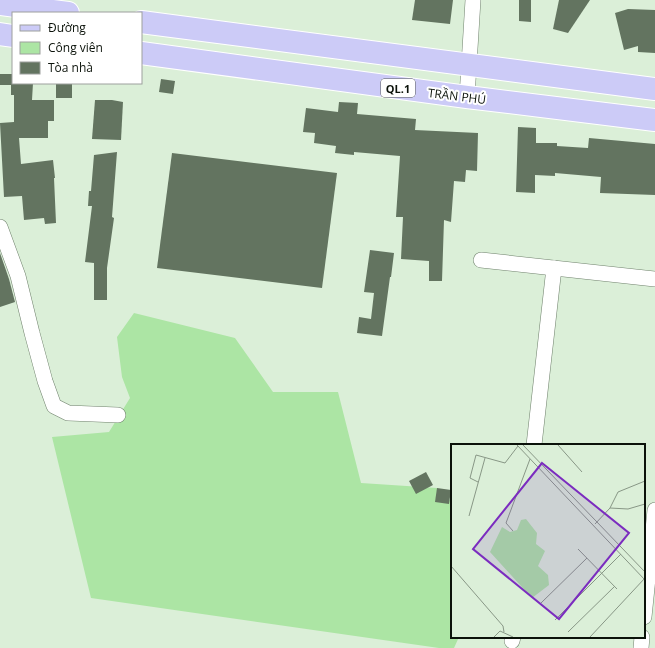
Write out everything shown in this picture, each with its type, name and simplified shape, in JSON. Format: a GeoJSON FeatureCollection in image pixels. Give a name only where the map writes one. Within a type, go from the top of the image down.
{"type":"FeatureCollection","features":[{"type":"Feature","properties":{"kind":"main road"},"geometry":{"type":"LineString","coordinates":[[0,4],[60,12]]}},
{"type":"Feature","properties":{"kind":"main road"},"geometry":{"type":"LineString","coordinates":[[142,22],[655,89]]}},
{"type":"Feature","properties":{"kind":"main road"},"geometry":{"type":"LineString","coordinates":[[0,34],[12,36]]}},
{"type":"Feature","properties":{"kind":"main road","name":"TRẦN PHÚ"},"geometry":{"type":"LineString","coordinates":[[142,53],[467,97],[655,120]]}},
{"type":"Feature","properties":{"kind":"street"},"geometry":{"type":"LineString","coordinates":[[467,97],[473,0]]}},
{"type":"Feature","properties":{"kind":"street"},"geometry":{"type":"LineString","coordinates":[[0,227],[18,276],[45,381],[54,406],[68,413],[118,415]]}},
{"type":"Feature","properties":{"kind":"street"},"geometry":{"type":"LineString","coordinates":[[481,260],[655,278]]}},
{"type":"Feature","properties":{"kind":"street"},"geometry":{"type":"LineString","coordinates":[[534,444],[554,268]]}},
{"type":"Feature","properties":{"kind":"street"},"geometry":{"type":"LineString","coordinates":[[645,607],[655,510]]}},
{"type":"Feature","properties":{"kind":"street"},"geometry":{"type":"LineString","coordinates":[[641,648],[642,638]]}},
{"type":"Feature","properties":{"kind":"green space"},"geometry":{"type":"Polygon","coordinates":[[[134,313],[235,338],[273,392],[338,392],[361,483],[437,488],[451,501],[451,638],[459,638],[454,648],[439,648],[91,598],[52,437],[109,432],[130,398],[122,377],[117,337],[134,313]]]}},
{"type":"Feature","properties":{"kind":"building"},"geometry":{"type":"Polygon","coordinates":[[[415,0],[453,0],[450,24],[412,20],[415,0]]]}},
{"type":"Feature","properties":{"kind":"building"},"geometry":{"type":"Polygon","coordinates":[[[519,0],[531,0],[531,22],[519,21],[519,0]]]}},
{"type":"Feature","properties":{"kind":"building"},"geometry":{"type":"Polygon","coordinates":[[[559,0],[590,0],[568,33],[553,29],[559,0]]]}},
{"type":"Feature","properties":{"kind":"building"},"geometry":{"type":"Polygon","coordinates":[[[628,9],[655,10],[655,53],[638,52],[638,46],[624,50],[615,13],[628,9]]]}},
{"type":"Feature","properties":{"kind":"building"},"geometry":{"type":"Polygon","coordinates":[[[0,74],[12,74],[12,84],[33,84],[32,100],[54,100],[54,121],[48,121],[48,138],[19,138],[21,164],[53,160],[56,223],[45,224],[44,218],[24,220],[22,196],[4,197],[0,123],[14,122],[14,95],[11,95],[11,85],[0,85],[0,74]]]}},
{"type":"Feature","properties":{"kind":"building"},"geometry":{"type":"Polygon","coordinates":[[[161,79],[175,81],[173,94],[159,92],[161,79]]]}},
{"type":"Feature","properties":{"kind":"building"},"geometry":{"type":"Polygon","coordinates":[[[56,84],[72,84],[72,98],[56,98],[56,84]]]}},
{"type":"Feature","properties":{"kind":"building"},"geometry":{"type":"Polygon","coordinates":[[[95,100],[112,100],[123,102],[121,140],[92,139],[95,100]]]}},
{"type":"Feature","properties":{"kind":"building"},"geometry":{"type":"Polygon","coordinates":[[[339,102],[358,103],[357,114],[416,119],[415,130],[478,133],[477,171],[466,170],[465,182],[454,181],[451,222],[444,220],[442,281],[429,281],[429,261],[401,259],[403,217],[396,217],[400,156],[354,152],[354,155],[335,153],[336,146],[314,143],[315,133],[303,132],[306,108],[338,112],[339,102]]]}},
{"type":"Feature","properties":{"kind":"building"},"geometry":{"type":"Polygon","coordinates":[[[518,127],[536,128],[536,143],[557,143],[557,146],[588,148],[589,138],[655,144],[655,195],[600,193],[601,177],[555,173],[555,176],[535,175],[535,193],[516,192],[518,127]]]}},
{"type":"Feature","properties":{"kind":"building"},"geometry":{"type":"Polygon","coordinates":[[[117,152],[112,217],[114,218],[107,268],[107,300],[94,300],[94,263],[85,262],[92,206],[88,206],[89,191],[91,191],[94,155],[117,152]]]}},
{"type":"Feature","properties":{"kind":"building"},"geometry":{"type":"Polygon","coordinates":[[[172,153],[337,173],[322,288],[157,268],[172,153]]]}},
{"type":"Feature","properties":{"kind":"building"},"geometry":{"type":"Polygon","coordinates":[[[370,250],[394,253],[382,336],[357,333],[359,317],[371,319],[374,293],[364,292],[370,250]]]}},
{"type":"Feature","properties":{"kind":"building"},"geometry":{"type":"Polygon","coordinates":[[[0,253],[15,302],[0,307],[0,253]]]}},
{"type":"Feature","properties":{"kind":"building"},"geometry":{"type":"Polygon","coordinates":[[[426,472],[433,485],[416,494],[409,481],[426,472]]]}},
{"type":"Feature","properties":{"kind":"building"},"geometry":{"type":"Polygon","coordinates":[[[437,488],[451,490],[449,504],[435,502],[437,488]]]}}]}
